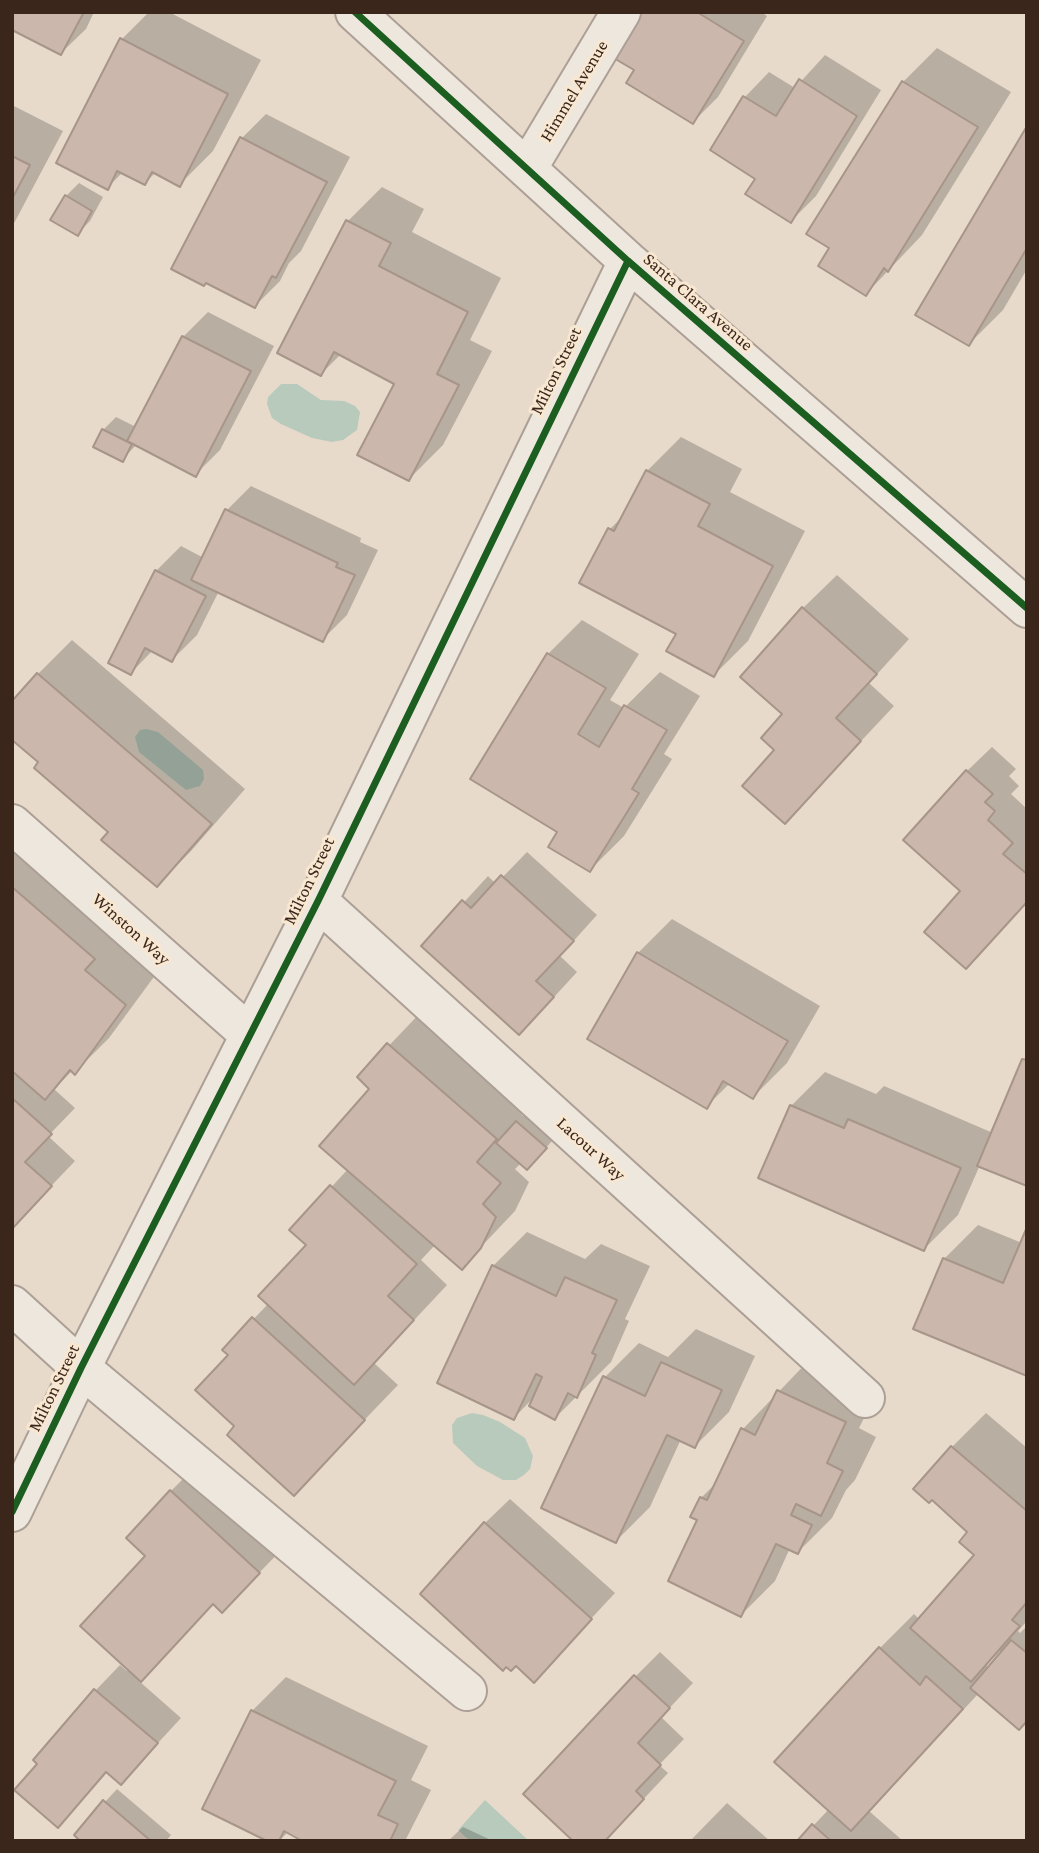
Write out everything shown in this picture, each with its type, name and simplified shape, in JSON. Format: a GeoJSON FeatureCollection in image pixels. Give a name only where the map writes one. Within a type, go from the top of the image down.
{"type":"FeatureCollection","features":[{"type":"Feature","properties":{"kind":"street","name":"Santa Clara Avenue"},"geometry":{"type":"LineString","coordinates":[[355,12],[628,261],[1027,608]]}},
{"type":"Feature","properties":{"kind":"street","name":"Himmel Avenue"},"geometry":{"type":"LineString","coordinates":[[527,169],[621,12]]}},
{"type":"Feature","properties":{"kind":"street","name":"Milton Street"},"geometry":{"type":"LineString","coordinates":[[12,1512],[81,1368],[318,901],[628,261]]}},
{"type":"Feature","properties":{"kind":"street","name":"Winston Way"},"geometry":{"type":"LineString","coordinates":[[12,824],[249,1034]]}},
{"type":"Feature","properties":{"kind":"street","name":"Lacour Way"},"geometry":{"type":"LineString","coordinates":[[318,901],[865,1398]]}},
{"type":"Feature","properties":{"kind":"street"},"geometry":{"type":"LineString","coordinates":[[12,1305],[81,1368],[467,1691]]}},
{"type":"Feature","properties":{"kind":"shaded area"},"geometry":{"type":"Polygon","coordinates":[[[281,384],[297,384],[321,400],[344,401],[355,406],[360,412],[357,430],[343,440],[332,442],[312,438],[281,424],[272,418],[267,404],[268,397],[281,384]]]}},
{"type":"Feature","properties":{"kind":"shaded area"},"geometry":{"type":"Polygon","coordinates":[[[140,730],[158,732],[203,770],[204,779],[200,786],[186,790],[139,752],[135,737],[140,730]]]}},
{"type":"Feature","properties":{"kind":"shaded area"},"geometry":{"type":"Polygon","coordinates":[[[472,1413],[500,1422],[525,1438],[533,1456],[530,1469],[524,1475],[516,1480],[503,1480],[477,1466],[453,1443],[452,1425],[457,1418],[472,1413]]]}},
{"type":"Feature","properties":{"kind":"shaded area"},"geometry":{"type":"Polygon","coordinates":[[[485,1800],[529,1841],[470,1841],[458,1830],[485,1800]]]}},
{"type":"Feature","properties":{"kind":"building"},"geometry":{"type":"Polygon","coordinates":[[[12,12],[84,12],[61,55],[12,30],[12,12]]]}},
{"type":"Feature","properties":{"kind":"building"},"geometry":{"type":"Polygon","coordinates":[[[640,12],[697,12],[744,41],[693,124],[626,83],[634,70],[612,57],[640,12]]]}},
{"type":"Feature","properties":{"kind":"building"},"geometry":{"type":"Polygon","coordinates":[[[120,38],[228,94],[180,187],[152,172],[145,185],[117,171],[108,190],[56,163],[120,38]]]}},
{"type":"Feature","properties":{"kind":"building"},"geometry":{"type":"Polygon","coordinates":[[[799,79],[857,116],[791,223],[745,194],[755,179],[710,150],[743,96],[776,116],[799,79]]]}},
{"type":"Feature","properties":{"kind":"building"},"geometry":{"type":"Polygon","coordinates":[[[902,81],[978,127],[888,272],[884,268],[866,296],[818,266],[829,248],[806,234],[902,81]]]}},
{"type":"Feature","properties":{"kind":"building"},"geometry":{"type":"Polygon","coordinates":[[[1027,126],[1027,248],[969,346],[915,315],[1027,126]]]}},
{"type":"Feature","properties":{"kind":"building"},"geometry":{"type":"Polygon","coordinates":[[[240,137],[327,182],[276,278],[272,276],[255,308],[171,269],[240,137]]]}},
{"type":"Feature","properties":{"kind":"building"},"geometry":{"type":"Polygon","coordinates":[[[12,156],[30,165],[12,199],[12,156]]]}},
{"type":"Feature","properties":{"kind":"building"},"geometry":{"type":"Polygon","coordinates":[[[65,195],[92,211],[78,236],[50,220],[65,195]]]}},
{"type":"Feature","properties":{"kind":"building"},"geometry":{"type":"Polygon","coordinates":[[[346,220],[391,243],[379,266],[468,312],[437,374],[459,385],[409,481],[357,455],[394,384],[334,352],[321,376],[277,353],[346,220]]]}},
{"type":"Feature","properties":{"kind":"building"},"geometry":{"type":"Polygon","coordinates":[[[182,336],[251,371],[196,477],[127,441],[182,336]]]}},
{"type":"Feature","properties":{"kind":"building"},"geometry":{"type":"Polygon","coordinates":[[[102,429],[132,444],[123,462],[93,447],[102,429]]]}},
{"type":"Feature","properties":{"kind":"building"},"geometry":{"type":"Polygon","coordinates":[[[646,470],[710,504],[698,526],[773,566],[714,677],[666,651],[676,634],[579,583],[608,528],[614,531],[646,470]]]}},
{"type":"Feature","properties":{"kind":"building"},"geometry":{"type":"Polygon","coordinates":[[[225,509],[338,563],[336,567],[355,575],[323,642],[191,580],[225,509]]]}},
{"type":"Feature","properties":{"kind":"building"},"geometry":{"type":"Polygon","coordinates":[[[155,570],[206,596],[172,662],[145,648],[131,675],[108,663],[155,570]]]}},
{"type":"Feature","properties":{"kind":"building"},"geometry":{"type":"Polygon","coordinates":[[[802,607],[877,674],[836,718],[861,741],[785,824],[742,786],[774,750],[761,738],[782,714],[740,677],[802,607]]]}},
{"type":"Feature","properties":{"kind":"building"},"geometry":{"type":"Polygon","coordinates":[[[547,653],[606,688],[578,734],[599,747],[624,705],[667,730],[632,789],[639,793],[590,872],[548,847],[557,832],[470,779],[547,653]]]}},
{"type":"Feature","properties":{"kind":"building"},"geometry":{"type":"Polygon","coordinates":[[[37,673],[212,824],[157,887],[101,840],[108,832],[34,768],[38,762],[12,740],[12,701],[37,673]]]}},
{"type":"Feature","properties":{"kind":"building"},"geometry":{"type":"Polygon","coordinates":[[[966,770],[993,794],[985,802],[995,811],[988,820],[1013,843],[1003,854],[1027,874],[1027,902],[966,969],[924,932],[960,891],[903,840],[966,770]]]}},
{"type":"Feature","properties":{"kind":"building"},"geometry":{"type":"Polygon","coordinates":[[[501,875],[574,941],[536,981],[554,997],[519,1035],[421,946],[462,900],[471,908],[501,875]]]}},
{"type":"Feature","properties":{"kind":"building"},"geometry":{"type":"Polygon","coordinates":[[[12,887],[95,959],[85,970],[126,1005],[75,1075],[70,1070],[45,1100],[12,1071],[12,887]]]}},
{"type":"Feature","properties":{"kind":"building"},"geometry":{"type":"Polygon","coordinates":[[[637,952],[788,1041],[753,1099],[723,1081],[707,1109],[587,1039],[637,952]]]}},
{"type":"Feature","properties":{"kind":"building"},"geometry":{"type":"Polygon","coordinates":[[[387,1043],[497,1139],[477,1162],[501,1183],[483,1204],[496,1217],[481,1248],[462,1270],[319,1146],[369,1089],[357,1077],[387,1043]]]}},
{"type":"Feature","properties":{"kind":"building"},"geometry":{"type":"Polygon","coordinates":[[[1022,1059],[1027,1060],[1027,1186],[977,1166],[1022,1059]]]}},
{"type":"Feature","properties":{"kind":"building"},"geometry":{"type":"Polygon","coordinates":[[[12,1098],[52,1134],[25,1162],[52,1186],[12,1229],[12,1098]]]}},
{"type":"Feature","properties":{"kind":"building"},"geometry":{"type":"Polygon","coordinates":[[[790,1105],[844,1128],[848,1119],[961,1168],[924,1251],[758,1178],[790,1105]]]}},
{"type":"Feature","properties":{"kind":"building"},"geometry":{"type":"Polygon","coordinates":[[[516,1121],[547,1148],[527,1170],[496,1143],[516,1121]]]}},
{"type":"Feature","properties":{"kind":"building"},"geometry":{"type":"Polygon","coordinates":[[[330,1185],[417,1264],[388,1296],[414,1320],[354,1385],[258,1296],[306,1245],[289,1230],[330,1185]]]}},
{"type":"Feature","properties":{"kind":"building"},"geometry":{"type":"Polygon","coordinates":[[[1027,1227],[1027,1376],[913,1329],[943,1258],[1003,1283],[1027,1227]]]}},
{"type":"Feature","properties":{"kind":"building"},"geometry":{"type":"Polygon","coordinates":[[[492,1265],[556,1296],[565,1277],[617,1300],[592,1353],[596,1355],[577,1398],[568,1393],[555,1420],[529,1406],[542,1377],[536,1374],[514,1420],[437,1383],[492,1265]]]}},
{"type":"Feature","properties":{"kind":"building"},"geometry":{"type":"Polygon","coordinates":[[[252,1317],[365,1420],[294,1496],[227,1435],[234,1426],[195,1390],[228,1355],[222,1350],[252,1317]]]}},
{"type":"Feature","properties":{"kind":"building"},"geometry":{"type":"Polygon","coordinates":[[[661,1362],[722,1390],[695,1448],[667,1435],[616,1543],[541,1508],[603,1376],[645,1396],[661,1362]]]}},
{"type":"Feature","properties":{"kind":"building"},"geometry":{"type":"Polygon","coordinates":[[[777,1390],[846,1422],[827,1463],[843,1471],[821,1516],[796,1504],[791,1515],[812,1525],[798,1554],[776,1544],[741,1617],[668,1581],[697,1520],[690,1517],[700,1497],[707,1500],[741,1428],[755,1435],[777,1390]]]}},
{"type":"Feature","properties":{"kind":"building"},"geometry":{"type":"Polygon","coordinates":[[[951,1446],[1027,1511],[1027,1602],[1012,1620],[1020,1626],[971,1682],[910,1628],[974,1555],[959,1542],[967,1532],[932,1500],[929,1503],[913,1489],[951,1446]]]}},
{"type":"Feature","properties":{"kind":"building"},"geometry":{"type":"Polygon","coordinates":[[[170,1490],[260,1573],[222,1613],[213,1604],[141,1682],[80,1626],[145,1556],[126,1538],[170,1490]]]}},
{"type":"Feature","properties":{"kind":"building"},"geometry":{"type":"Polygon","coordinates":[[[484,1522],[592,1619],[534,1683],[516,1666],[511,1671],[506,1667],[503,1671],[420,1594],[484,1522]]]}},
{"type":"Feature","properties":{"kind":"building"},"geometry":{"type":"Polygon","coordinates":[[[1011,1640],[1027,1653],[1027,1721],[1019,1730],[970,1688],[1011,1640]]]}},
{"type":"Feature","properties":{"kind":"building"},"geometry":{"type":"Polygon","coordinates":[[[879,1647],[920,1685],[926,1676],[963,1709],[851,1831],[774,1762],[879,1647]]]}},
{"type":"Feature","properties":{"kind":"building"},"geometry":{"type":"Polygon","coordinates":[[[634,1675],[670,1708],[638,1743],[661,1765],[636,1791],[644,1799],[605,1841],[573,1841],[523,1794],[634,1675]]]}},
{"type":"Feature","properties":{"kind":"building"},"geometry":{"type":"Polygon","coordinates":[[[94,1689],[158,1743],[121,1785],[106,1772],[58,1828],[14,1790],[37,1764],[33,1760],[94,1689]]]}},
{"type":"Feature","properties":{"kind":"building"},"geometry":{"type":"Polygon","coordinates":[[[251,1710],[396,1781],[378,1815],[398,1824],[390,1841],[302,1841],[284,1831],[279,1841],[267,1841],[202,1809],[251,1710]]]}},
{"type":"Feature","properties":{"kind":"building"},"geometry":{"type":"Polygon","coordinates":[[[103,1800],[151,1841],[80,1841],[74,1835],[103,1800]]]}},
{"type":"Feature","properties":{"kind":"building"},"geometry":{"type":"Polygon","coordinates":[[[812,1824],[831,1841],[797,1841],[812,1824]]]}},
{"type":"Feature","properties":{"kind":"cycle path"},"geometry":{"type":"LineString","coordinates":[[355,12],[628,261],[1027,608]]}},
{"type":"Feature","properties":{"kind":"cycle path"},"geometry":{"type":"LineString","coordinates":[[12,1512],[81,1368],[318,901],[628,261]]}}]}
